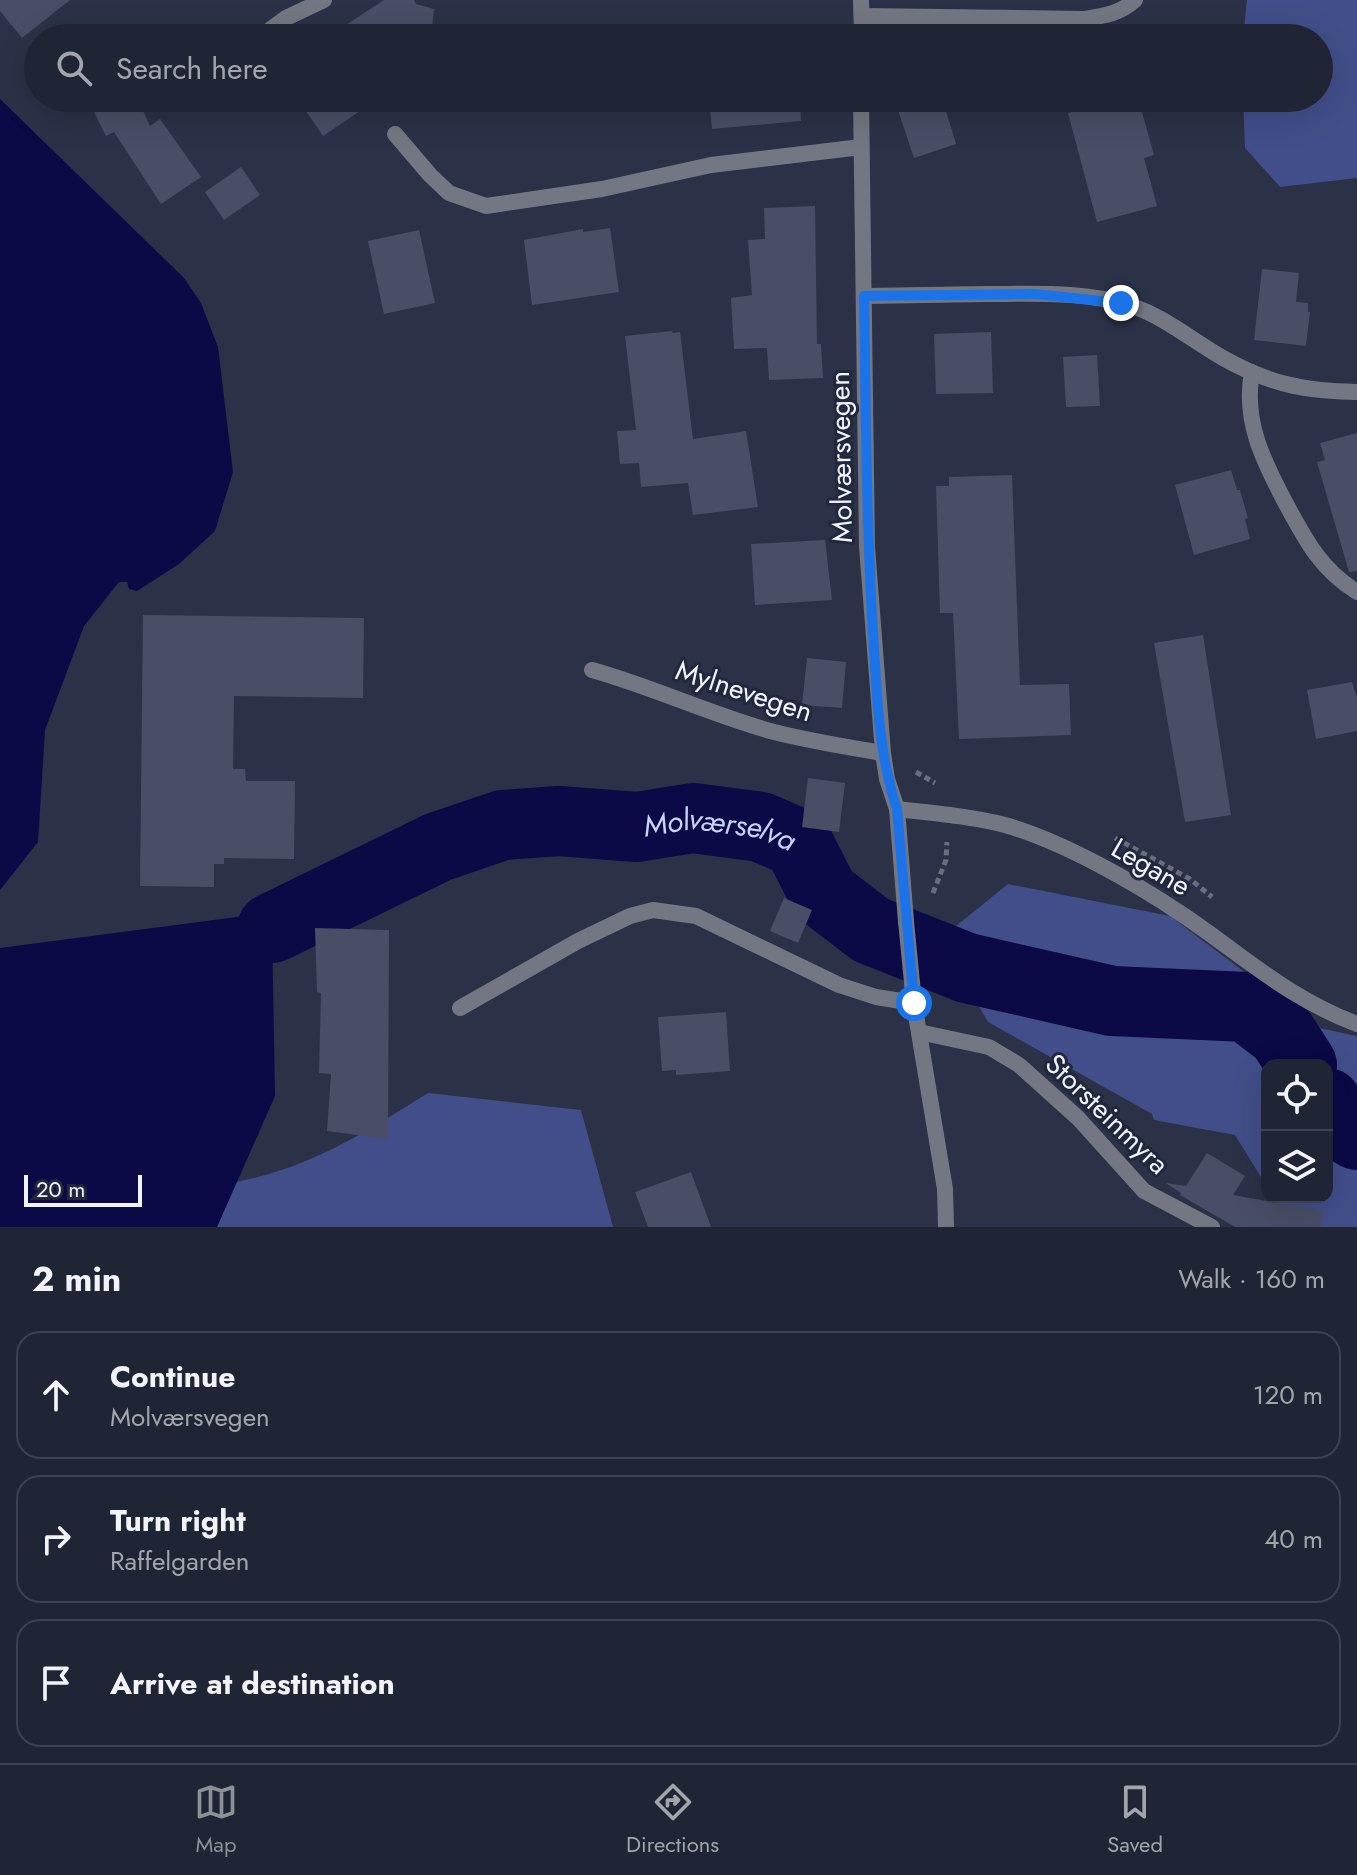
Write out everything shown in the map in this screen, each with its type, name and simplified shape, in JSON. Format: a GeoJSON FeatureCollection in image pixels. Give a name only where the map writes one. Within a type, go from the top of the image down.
{"type":"FeatureCollection","features":[{"type":"Feature","properties":{"kind":"street"},"geometry":{"type":"LineString","coordinates":[[278,24],[324,0]]}},
{"type":"Feature","properties":{"kind":"street"},"geometry":{"type":"LineString","coordinates":[[861,8],[1084,19],[1105,16],[1135,0]]}},
{"type":"Feature","properties":{"kind":"street","name":"Molværsvegen"},"geometry":{"type":"LineString","coordinates":[[861,112],[867,547],[883,753],[887,779],[897,809],[914,1003],[945,1189],[946,1227]]}},
{"type":"Feature","properties":{"kind":"street"},"geometry":{"type":"LineString","coordinates":[[395,134],[449,193],[486,206],[602,189],[711,165],[861,147]]}},
{"type":"Feature","properties":{"kind":"street"},"geometry":{"type":"LineString","coordinates":[[864,296],[1035,294],[1121,303],[1170,325],[1222,358],[1252,372],[1296,388],[1357,392]]}},
{"type":"Feature","properties":{"kind":"street"},"geometry":{"type":"LineString","coordinates":[[1252,372],[1251,425],[1260,456],[1311,551],[1340,582],[1357,592]]}},
{"type":"Feature","properties":{"kind":"street","name":"Mylnevegen"},"geometry":{"type":"LineString","coordinates":[[592,670],[773,732],[883,753]]}},
{"type":"Feature","properties":{"kind":"street","name":"Legane"},"geometry":{"type":"LineString","coordinates":[[897,809],[949,814],[1031,833],[1135,884],[1185,916],[1278,985],[1323,1011],[1357,1024]]}},
{"type":"Feature","properties":{"kind":"street"},"geometry":{"type":"LineString","coordinates":[[460,1008],[578,941],[630,916],[653,910],[696,916],[839,985],[876,997],[914,1003]]}},
{"type":"Feature","properties":{"kind":"street","name":"Storsteinmyra"},"geometry":{"type":"LineString","coordinates":[[919,1032],[989,1047],[1019,1065],[1078,1118],[1144,1191],[1212,1227]]}},
{"type":"Feature","properties":{"kind":"path"},"geometry":{"type":"LineString","coordinates":[[912,759],[916,772],[935,783],[949,814],[946,860],[931,899]]}},
{"type":"Feature","properties":{"kind":"shaded area"},"geometry":{"type":"Polygon","coordinates":[[[1247,0],[1357,0],[1357,178],[1280,187],[1245,148],[1244,112],[1333,112],[1333,24],[1244,24],[1247,0]]]}},
{"type":"Feature","properties":{"kind":"shaded area"},"geometry":{"type":"Polygon","coordinates":[[[0,99],[184,278],[201,303],[218,347],[233,472],[215,531],[179,564],[137,591],[129,589],[127,582],[119,582],[84,626],[45,730],[38,842],[0,890],[0,99]]]}},
{"type":"Feature","properties":{"kind":"shaded area"},"geometry":{"type":"Polygon","coordinates":[[[1008,884],[1170,916],[1319,1028],[1357,1036],[1357,1227],[1291,1227],[1277,1203],[1333,1203],[1333,1059],[1261,1059],[1261,1177],[1235,1135],[1154,1120],[1152,1114],[988,1022],[940,939],[1008,884]]]}},
{"type":"Feature","properties":{"kind":"shaded area"},"geometry":{"type":"Polygon","coordinates":[[[275,912],[272,928],[275,1096],[217,1227],[0,1227],[0,948],[275,912]]]}},
{"type":"Feature","properties":{"kind":"shaded area"},"geometry":{"type":"Polygon","coordinates":[[[428,1093],[581,1110],[613,1227],[217,1227],[236,1182],[313,1158],[359,1135],[428,1093]]]}},
{"type":"Feature","properties":{"kind":"building"},"geometry":{"type":"Polygon","coordinates":[[[0,0],[70,0],[40,24],[24,24],[22,38],[0,11],[0,0]]]}},
{"type":"Feature","properties":{"kind":"building"},"geometry":{"type":"Polygon","coordinates":[[[384,0],[414,0],[416,4],[434,9],[432,24],[347,24],[384,0]]]}},
{"type":"Feature","properties":{"kind":"building"},"geometry":{"type":"Polygon","coordinates":[[[94,112],[144,112],[150,126],[160,119],[201,177],[161,204],[114,132],[106,136],[94,112]]]}},
{"type":"Feature","properties":{"kind":"building"},"geometry":{"type":"Polygon","coordinates":[[[307,112],[358,112],[323,136],[307,112]]]}},
{"type":"Feature","properties":{"kind":"building"},"geometry":{"type":"Polygon","coordinates":[[[710,112],[801,112],[801,121],[712,129],[710,112]]]}},
{"type":"Feature","properties":{"kind":"building"},"geometry":{"type":"Polygon","coordinates":[[[899,112],[946,112],[956,144],[914,158],[899,112]]]}},
{"type":"Feature","properties":{"kind":"building"},"geometry":{"type":"Polygon","coordinates":[[[1142,112],[1154,155],[1144,158],[1157,206],[1097,222],[1068,113],[1142,112]]]}},
{"type":"Feature","properties":{"kind":"building"},"geometry":{"type":"Polygon","coordinates":[[[241,167],[260,195],[224,220],[205,192],[241,167]]]}},
{"type":"Feature","properties":{"kind":"building"},"geometry":{"type":"Polygon","coordinates":[[[815,206],[817,344],[821,344],[823,378],[769,380],[767,348],[734,349],[731,298],[752,295],[748,240],[765,239],[764,208],[815,206]]]}},
{"type":"Feature","properties":{"kind":"building"},"geometry":{"type":"Polygon","coordinates":[[[610,228],[619,292],[532,305],[524,240],[583,229],[583,232],[610,228]]]}},
{"type":"Feature","properties":{"kind":"building"},"geometry":{"type":"Polygon","coordinates":[[[419,230],[435,303],[384,314],[368,241],[419,230]]]}},
{"type":"Feature","properties":{"kind":"building"},"geometry":{"type":"Polygon","coordinates":[[[1262,269],[1299,273],[1296,302],[1308,303],[1310,312],[1306,346],[1254,340],[1262,269]]]}},
{"type":"Feature","properties":{"kind":"building"},"geometry":{"type":"Polygon","coordinates":[[[680,332],[693,439],[746,431],[758,507],[693,515],[688,483],[641,487],[639,463],[620,464],[617,431],[636,430],[625,336],[680,332]]]}},
{"type":"Feature","properties":{"kind":"building"},"geometry":{"type":"Polygon","coordinates":[[[991,332],[993,393],[936,394],[934,334],[991,332]]]}},
{"type":"Feature","properties":{"kind":"building"},"geometry":{"type":"Polygon","coordinates":[[[1097,355],[1100,406],[1066,407],[1063,357],[1097,355]]]}},
{"type":"Feature","properties":{"kind":"building"},"geometry":{"type":"Polygon","coordinates":[[[1357,433],[1357,571],[1349,572],[1317,462],[1325,460],[1320,443],[1357,433]]]}},
{"type":"Feature","properties":{"kind":"building"},"geometry":{"type":"Polygon","coordinates":[[[1231,470],[1248,518],[1245,519],[1250,539],[1194,555],[1175,485],[1231,470]]]}},
{"type":"Feature","properties":{"kind":"building"},"geometry":{"type":"Polygon","coordinates":[[[1012,475],[1020,685],[1069,684],[1071,735],[959,739],[953,613],[940,613],[936,486],[949,486],[949,477],[1012,475]]]}},
{"type":"Feature","properties":{"kind":"building"},"geometry":{"type":"Polygon","coordinates":[[[825,540],[832,600],[755,605],[751,544],[825,540]]]}},
{"type":"Feature","properties":{"kind":"building"},"geometry":{"type":"Polygon","coordinates":[[[143,615],[364,618],[363,698],[234,696],[233,769],[245,769],[246,781],[295,781],[294,859],[224,858],[224,864],[214,864],[214,887],[140,886],[143,615]]]}},
{"type":"Feature","properties":{"kind":"building"},"geometry":{"type":"Polygon","coordinates":[[[1203,635],[1231,815],[1185,822],[1154,643],[1203,635]]]}},
{"type":"Feature","properties":{"kind":"building"},"geometry":{"type":"Polygon","coordinates":[[[807,658],[846,662],[842,708],[802,705],[807,658]]]}},
{"type":"Feature","properties":{"kind":"building"},"geometry":{"type":"Polygon","coordinates":[[[1352,682],[1357,698],[1357,731],[1316,739],[1307,690],[1352,682]]]}},
{"type":"Feature","properties":{"kind":"building"},"geometry":{"type":"Polygon","coordinates":[[[808,778],[845,783],[839,832],[802,827],[808,778]]]}},
{"type":"Feature","properties":{"kind":"building"},"geometry":{"type":"Polygon","coordinates":[[[784,898],[812,910],[798,943],[770,931],[784,898]]]}},
{"type":"Feature","properties":{"kind":"building"},"geometry":{"type":"Polygon","coordinates":[[[315,928],[389,930],[388,1139],[327,1131],[331,1074],[319,1073],[321,993],[317,992],[315,928]]]}},
{"type":"Feature","properties":{"kind":"building"},"geometry":{"type":"Polygon","coordinates":[[[726,1012],[730,1071],[676,1075],[676,1070],[662,1071],[658,1017],[726,1012]]]}},
{"type":"Feature","properties":{"kind":"building"},"geometry":{"type":"Polygon","coordinates":[[[1207,1153],[1245,1176],[1233,1195],[1261,1200],[1261,1203],[1323,1211],[1321,1227],[1235,1227],[1180,1195],[1166,1183],[1186,1186],[1207,1153]]]}},
{"type":"Feature","properties":{"kind":"building"},"geometry":{"type":"Polygon","coordinates":[[[691,1172],[711,1227],[648,1227],[635,1192],[691,1172]]]}},
{"type":"Feature","properties":{"kind":"waterway","name":"Molværselva"},"geometry":{"type":"LineString","coordinates":[[272,928],[438,847],[503,825],[559,821],[637,827],[693,818],[761,827],[798,843],[824,894],[871,930],[967,968],[1112,1001],[1247,1007],[1282,1034],[1298,1059]]}},
{"type":"Feature","properties":{"kind":"waterway","name":"Molværselva"},"geometry":{"type":"LineString","coordinates":[[1333,1112],[1342,1126],[1357,1135]]}},
{"type":"Feature","properties":{"kind":"route"},"geometry":{"type":"LineString","coordinates":[[914,1003],[897,809],[887,779],[876,677],[867,547],[864,296],[1035,294],[1121,303]]}}]}
